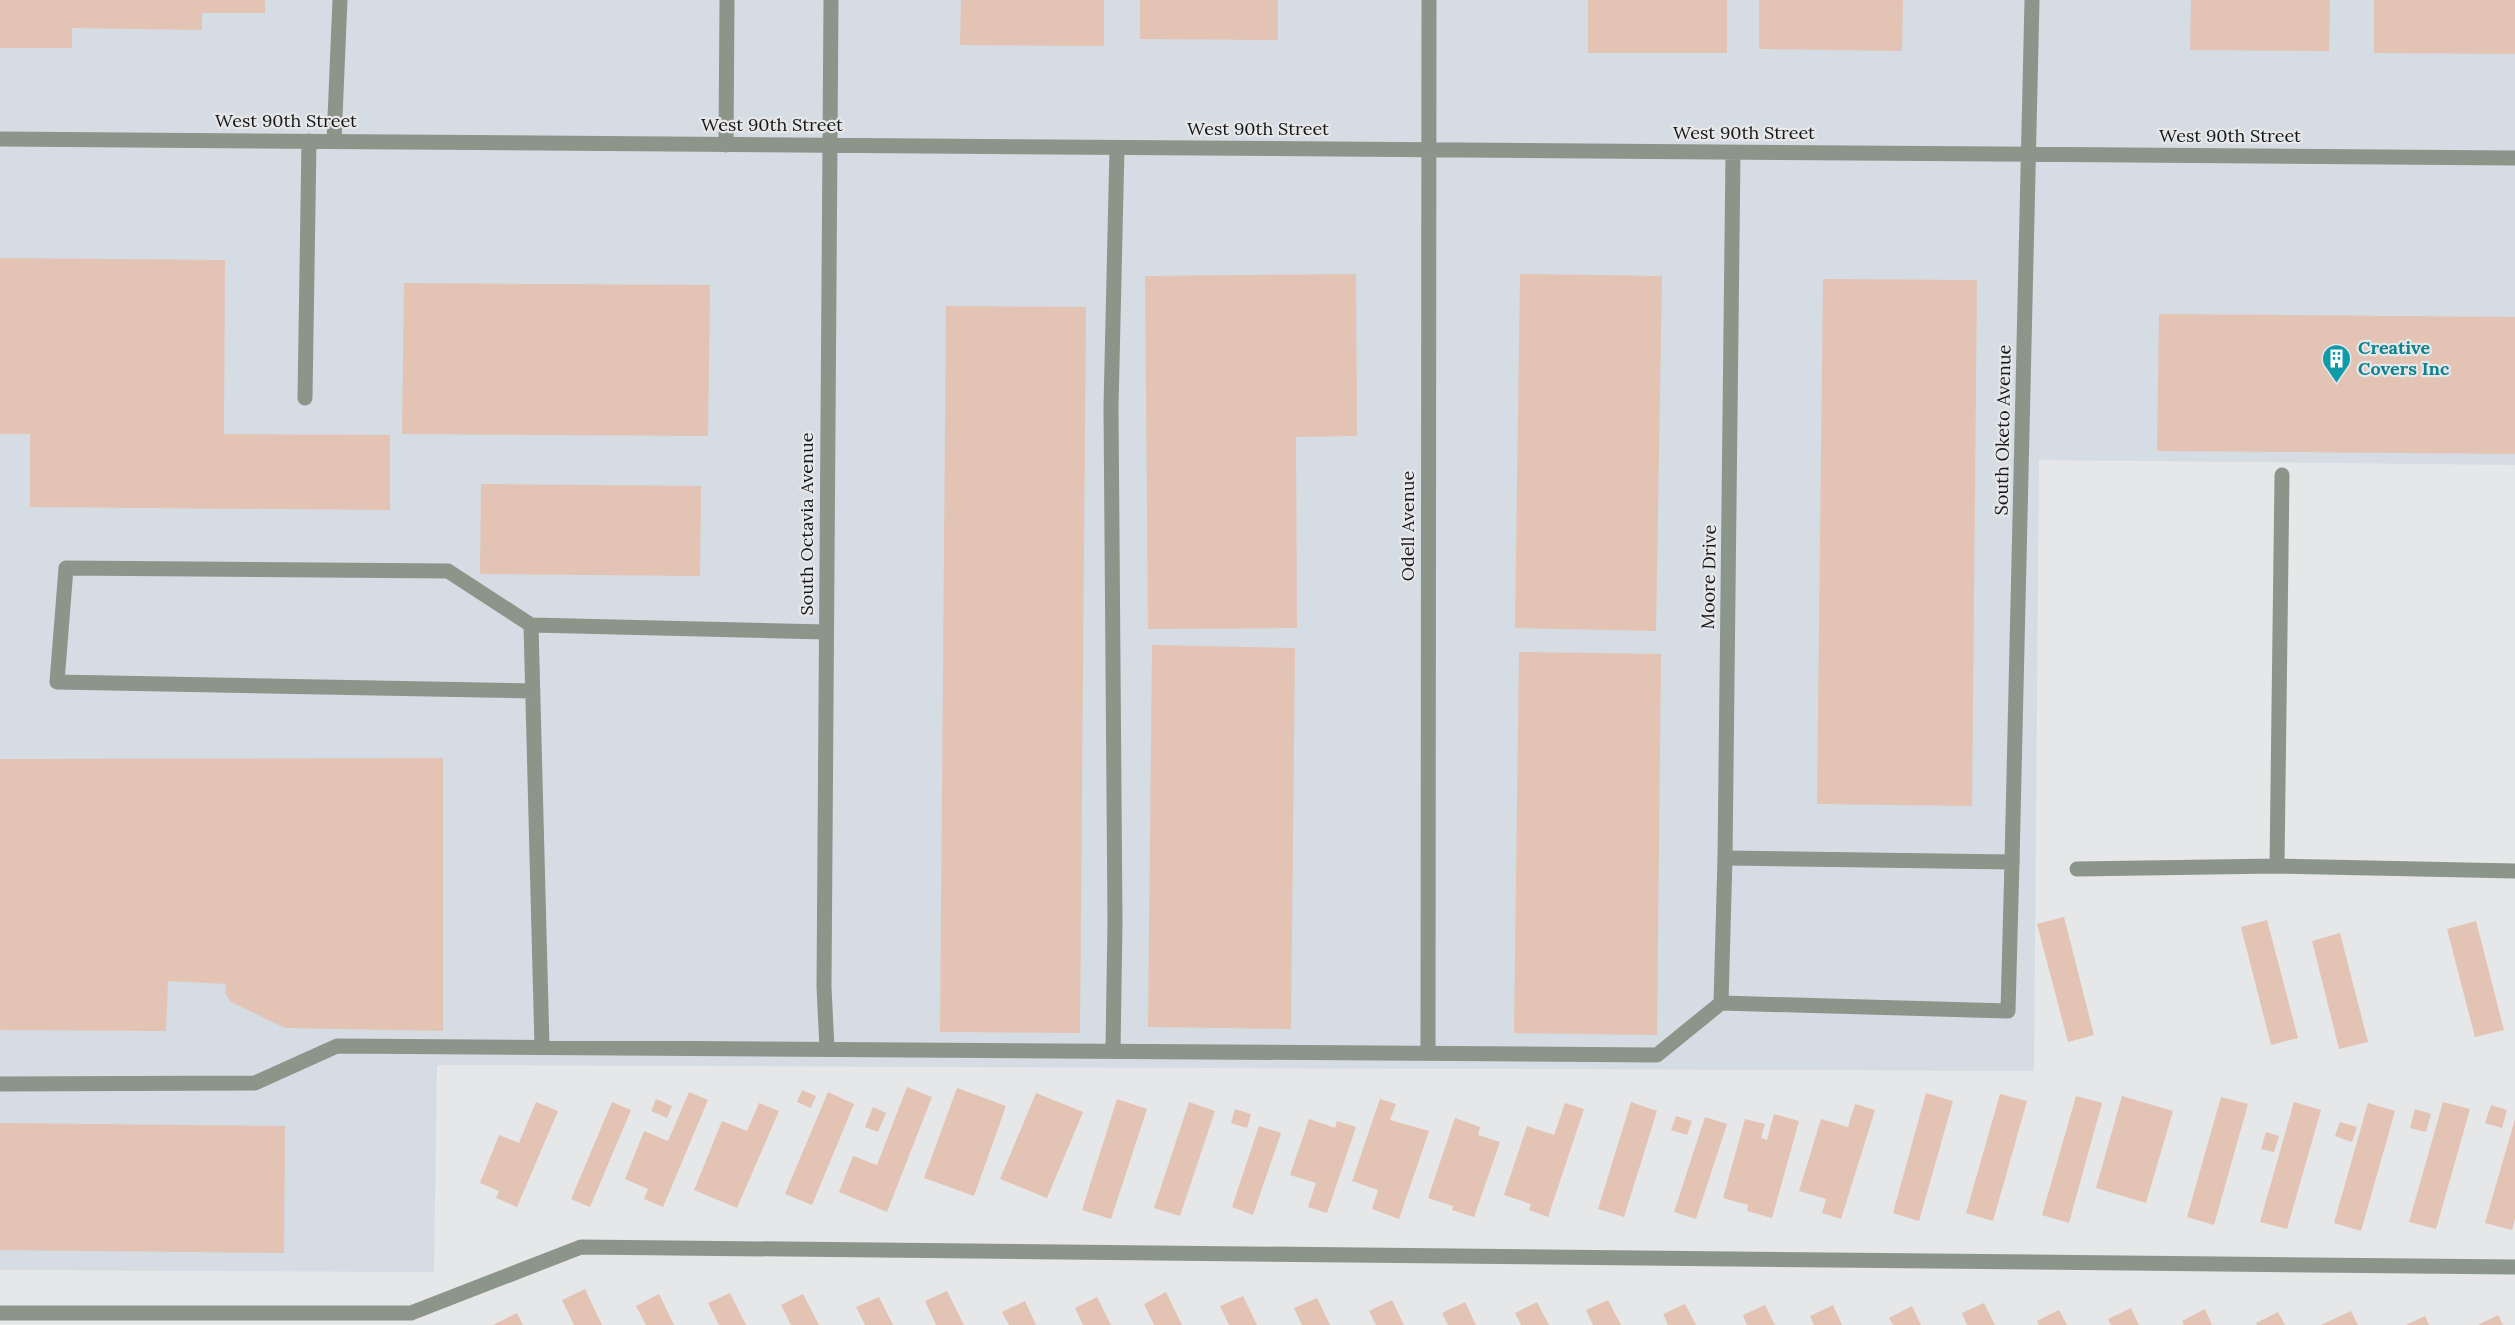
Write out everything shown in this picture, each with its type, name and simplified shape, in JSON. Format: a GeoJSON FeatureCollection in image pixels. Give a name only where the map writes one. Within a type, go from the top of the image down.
{"type":"FeatureCollection","features":[{"type":"Feature","properties":{"kind":"street"},"geometry":{"type":"LineString","coordinates":[[334,141],[340,0]]}},
{"type":"Feature","properties":{"kind":"street"},"geometry":{"type":"LineString","coordinates":[[722,0],[727,0],[726,145]]}},
{"type":"Feature","properties":{"kind":"street","name":"South Octavia Avenue"},"geometry":{"type":"LineString","coordinates":[[826,1049],[824,987],[831,0]]}},
{"type":"Feature","properties":{"kind":"street","name":"Odell Avenue"},"geometry":{"type":"LineString","coordinates":[[1428,1052],[1429,0]]}},
{"type":"Feature","properties":{"kind":"street","name":"South Oketo Avenue"},"geometry":{"type":"LineString","coordinates":[[1721,1003],[2008,1011],[2032,0]]}},
{"type":"Feature","properties":{"kind":"street","name":"West 90th Street"},"geometry":{"type":"LineString","coordinates":[[0,139],[2515,158]]}},
{"type":"Feature","properties":{"kind":"street"},"geometry":{"type":"LineString","coordinates":[[304,398],[309,141]]}},
{"type":"Feature","properties":{"kind":"street"},"geometry":{"type":"LineString","coordinates":[[1113,1050],[1115,922],[1111,407],[1117,147]]}},
{"type":"Feature","properties":{"kind":"street","name":"Moore Drive"},"geometry":{"type":"LineString","coordinates":[[1721,1003],[1725,858],[1733,152]]}},
{"type":"Feature","properties":{"kind":"street"},"geometry":{"type":"LineString","coordinates":[[2277,866],[2282,475]]}},
{"type":"Feature","properties":{"kind":"street"},"geometry":{"type":"LineString","coordinates":[[533,691],[57,682],[66,568],[447,571],[531,625],[826,632]]}},
{"type":"Feature","properties":{"kind":"street"},"geometry":{"type":"LineString","coordinates":[[531,625],[542,1047]]}},
{"type":"Feature","properties":{"kind":"street"},"geometry":{"type":"LineString","coordinates":[[1725,858],[2012,862]]}},
{"type":"Feature","properties":{"kind":"street"},"geometry":{"type":"LineString","coordinates":[[2077,869],[2277,866],[2515,871]]}},
{"type":"Feature","properties":{"kind":"street"},"geometry":{"type":"LineString","coordinates":[[0,1084],[255,1083],[337,1046],[1657,1055],[1721,1003]]}},
{"type":"Feature","properties":{"kind":"street"},"geometry":{"type":"LineString","coordinates":[[0,1313],[411,1313],[581,1247],[2515,1268]]}},
{"type":"Feature","properties":{"kind":"shaded area"},"geometry":{"type":"Polygon","coordinates":[[[0,0],[2515,0],[2515,465],[2039,460],[2034,1071],[437,1065],[434,1272],[0,1270],[0,0]]]}},
{"type":"Feature","properties":{"kind":"building"},"geometry":{"type":"Polygon","coordinates":[[[0,0],[265,0],[265,13],[202,13],[202,30],[72,28],[72,48],[0,48],[0,0]]]}},
{"type":"Feature","properties":{"kind":"building"},"geometry":{"type":"Polygon","coordinates":[[[961,0],[1104,0],[1104,46],[960,45],[961,0]]]}},
{"type":"Feature","properties":{"kind":"building"},"geometry":{"type":"Polygon","coordinates":[[[1140,0],[1278,0],[1278,40],[1140,39],[1140,0]]]}},
{"type":"Feature","properties":{"kind":"building"},"geometry":{"type":"Polygon","coordinates":[[[1588,0],[1727,0],[1727,53],[1588,53],[1588,0]]]}},
{"type":"Feature","properties":{"kind":"building"},"geometry":{"type":"Polygon","coordinates":[[[1759,0],[1903,0],[1902,51],[1759,49],[1759,0]]]}},
{"type":"Feature","properties":{"kind":"building"},"geometry":{"type":"Polygon","coordinates":[[[2191,0],[2330,0],[2329,51],[2190,50],[2191,0]]]}},
{"type":"Feature","properties":{"kind":"building"},"geometry":{"type":"Polygon","coordinates":[[[2374,0],[2515,0],[2515,54],[2374,53],[2374,0]]]}},
{"type":"Feature","properties":{"kind":"building"},"geometry":{"type":"Polygon","coordinates":[[[0,258],[225,260],[224,434],[390,435],[390,510],[30,507],[30,434],[0,434],[0,258]]]}},
{"type":"Feature","properties":{"kind":"building"},"geometry":{"type":"Polygon","coordinates":[[[1356,274],[1357,436],[1296,437],[1297,628],[1148,629],[1145,276],[1356,274]]]}},
{"type":"Feature","properties":{"kind":"building"},"geometry":{"type":"Polygon","coordinates":[[[1520,274],[1662,276],[1656,631],[1515,628],[1520,274]]]}},
{"type":"Feature","properties":{"kind":"building"},"geometry":{"type":"Polygon","coordinates":[[[1823,279],[1977,280],[1972,806],[1817,804],[1823,279]]]}},
{"type":"Feature","properties":{"kind":"building"},"geometry":{"type":"Polygon","coordinates":[[[404,283],[710,285],[708,436],[402,434],[404,283]]]}},
{"type":"Feature","properties":{"kind":"building"},"geometry":{"type":"Polygon","coordinates":[[[946,306],[1086,307],[1080,1033],[940,1032],[946,306]]]}},
{"type":"Feature","properties":{"kind":"building","name":"Creative Covers Inc"},"geometry":{"type":"Polygon","coordinates":[[[2159,314],[2515,317],[2515,454],[2157,451],[2159,314]]]}},
{"type":"Feature","properties":{"kind":"building"},"geometry":{"type":"Polygon","coordinates":[[[481,484],[701,486],[700,576],[480,574],[481,484]]]}},
{"type":"Feature","properties":{"kind":"building"},"geometry":{"type":"Polygon","coordinates":[[[1152,645],[1295,648],[1291,1029],[1148,1027],[1152,645]]]}},
{"type":"Feature","properties":{"kind":"building"},"geometry":{"type":"Polygon","coordinates":[[[1519,652],[1661,654],[1657,1035],[1514,1033],[1519,652]]]}},
{"type":"Feature","properties":{"kind":"building"},"geometry":{"type":"Polygon","coordinates":[[[443,758],[443,1031],[285,1028],[231,1002],[225,993],[226,984],[168,981],[166,1031],[0,1030],[0,759],[443,758]]]}},
{"type":"Feature","properties":{"kind":"building"},"geometry":{"type":"Polygon","coordinates":[[[2064,917],[2094,1035],[2068,1042],[2037,924],[2064,917]]]}},
{"type":"Feature","properties":{"kind":"building"},"geometry":{"type":"Polygon","coordinates":[[[2267,920],[2298,1038],[2271,1045],[2241,927],[2267,920]]]}},
{"type":"Feature","properties":{"kind":"building"},"geometry":{"type":"Polygon","coordinates":[[[2476,921],[2504,1030],[2475,1037],[2447,929],[2476,921]]]}},
{"type":"Feature","properties":{"kind":"building"},"geometry":{"type":"Polygon","coordinates":[[[2340,933],[2368,1042],[2339,1049],[2312,941],[2340,933]]]}},
{"type":"Feature","properties":{"kind":"building"},"geometry":{"type":"Polygon","coordinates":[[[907,1087],[932,1097],[887,1212],[839,1192],[853,1156],[877,1165],[907,1087]]]}},
{"type":"Feature","properties":{"kind":"building"},"geometry":{"type":"Polygon","coordinates":[[[957,1088],[1006,1106],[974,1196],[924,1178],[957,1088]]]}},
{"type":"Feature","properties":{"kind":"building"},"geometry":{"type":"Polygon","coordinates":[[[802,1090],[816,1096],[811,1108],[797,1102],[802,1090]]]}},
{"type":"Feature","properties":{"kind":"building"},"geometry":{"type":"Polygon","coordinates":[[[689,1092],[708,1100],[663,1207],[644,1199],[648,1189],[625,1179],[644,1131],[668,1141],[689,1092]]]}},
{"type":"Feature","properties":{"kind":"building"},"geometry":{"type":"Polygon","coordinates":[[[828,1092],[854,1104],[812,1205],[785,1194],[828,1092]]]}},
{"type":"Feature","properties":{"kind":"building"},"geometry":{"type":"Polygon","coordinates":[[[1036,1093],[1083,1112],[1047,1198],[1000,1179],[1036,1093]]]}},
{"type":"Feature","properties":{"kind":"building"},"geometry":{"type":"Polygon","coordinates":[[[1926,1093],[1953,1101],[1919,1221],[1893,1213],[1926,1093]]]}},
{"type":"Feature","properties":{"kind":"building"},"geometry":{"type":"Polygon","coordinates":[[[2000,1094],[2027,1101],[1993,1221],[1966,1213],[2000,1094]]]}},
{"type":"Feature","properties":{"kind":"building"},"geometry":{"type":"Polygon","coordinates":[[[2076,1096],[2102,1103],[2069,1223],[2042,1215],[2076,1096]]]}},
{"type":"Feature","properties":{"kind":"building"},"geometry":{"type":"Polygon","coordinates":[[[2122,1096],[2173,1111],[2146,1203],[2096,1188],[2122,1096]]]}},
{"type":"Feature","properties":{"kind":"building"},"geometry":{"type":"Polygon","coordinates":[[[2221,1097],[2248,1104],[2214,1225],[2187,1217],[2221,1097]]]}},
{"type":"Feature","properties":{"kind":"building"},"geometry":{"type":"Polygon","coordinates":[[[656,1099],[672,1106],[667,1118],[651,1111],[656,1099]]]}},
{"type":"Feature","properties":{"kind":"building"},"geometry":{"type":"Polygon","coordinates":[[[1117,1099],[1147,1109],[1111,1219],[1082,1210],[1117,1099]]]}},
{"type":"Feature","properties":{"kind":"building"},"geometry":{"type":"Polygon","coordinates":[[[1380,1099],[1396,1104],[1390,1120],[1429,1131],[1399,1219],[1372,1209],[1378,1190],[1352,1181],[1380,1099]]]}},
{"type":"Feature","properties":{"kind":"building"},"geometry":{"type":"Polygon","coordinates":[[[536,1102],[558,1111],[517,1207],[496,1198],[499,1191],[480,1183],[499,1135],[519,1143],[536,1102]]]}},
{"type":"Feature","properties":{"kind":"building"},"geometry":{"type":"Polygon","coordinates":[[[612,1102],[631,1110],[590,1207],[571,1199],[612,1102]]]}},
{"type":"Feature","properties":{"kind":"building"},"geometry":{"type":"Polygon","coordinates":[[[1189,1102],[1215,1111],[1180,1216],[1154,1208],[1189,1102]]]}},
{"type":"Feature","properties":{"kind":"building"},"geometry":{"type":"Polygon","coordinates":[[[1631,1102],[1657,1111],[1624,1217],[1598,1209],[1631,1102]]]}},
{"type":"Feature","properties":{"kind":"building"},"geometry":{"type":"Polygon","coordinates":[[[2294,1102],[2321,1110],[2287,1229],[2260,1222],[2294,1102]]]}},
{"type":"Feature","properties":{"kind":"building"},"geometry":{"type":"Polygon","coordinates":[[[2443,1102],[2470,1109],[2436,1229],[2409,1222],[2443,1102]]]}},
{"type":"Feature","properties":{"kind":"building"},"geometry":{"type":"Polygon","coordinates":[[[759,1103],[779,1111],[737,1208],[694,1190],[722,1121],[747,1131],[759,1103]]]}},
{"type":"Feature","properties":{"kind":"building"},"geometry":{"type":"Polygon","coordinates":[[[1565,1103],[1584,1109],[1548,1217],[1529,1210],[1531,1204],[1504,1195],[1527,1126],[1554,1135],[1565,1103]]]}},
{"type":"Feature","properties":{"kind":"building"},"geometry":{"type":"Polygon","coordinates":[[[2368,1103],[2395,1111],[2361,1231],[2334,1223],[2368,1103]]]}},
{"type":"Feature","properties":{"kind":"building"},"geometry":{"type":"Polygon","coordinates":[[[1855,1104],[1875,1110],[1841,1219],[1822,1213],[1826,1199],[1799,1191],[1821,1119],[1848,1127],[1855,1104]]]}},
{"type":"Feature","properties":{"kind":"building"},"geometry":{"type":"Polygon","coordinates":[[[2491,1105],[2507,1110],[2502,1128],[2485,1123],[2491,1105]]]}},
{"type":"Feature","properties":{"kind":"building"},"geometry":{"type":"Polygon","coordinates":[[[873,1107],[886,1113],[878,1132],[865,1127],[873,1107]]]}},
{"type":"Feature","properties":{"kind":"building"},"geometry":{"type":"Polygon","coordinates":[[[1235,1109],[1251,1114],[1247,1128],[1231,1123],[1235,1109]]]}},
{"type":"Feature","properties":{"kind":"building"},"geometry":{"type":"Polygon","coordinates":[[[2415,1109],[2431,1114],[2426,1132],[2410,1128],[2415,1109]]]}},
{"type":"Feature","properties":{"kind":"building"},"geometry":{"type":"Polygon","coordinates":[[[1774,1114],[1799,1121],[1772,1218],[1747,1211],[1748,1205],[1723,1198],[1745,1119],[1765,1124],[1761,1138],[1767,1140],[1774,1114]]]}},
{"type":"Feature","properties":{"kind":"building"},"geometry":{"type":"Polygon","coordinates":[[[1676,1116],[1692,1121],[1687,1135],[1671,1130],[1676,1116]]]}},
{"type":"Feature","properties":{"kind":"building"},"geometry":{"type":"Polygon","coordinates":[[[1705,1117],[1727,1124],[1696,1219],[1674,1212],[1705,1117]]]}},
{"type":"Feature","properties":{"kind":"building"},"geometry":{"type":"Polygon","coordinates":[[[1455,1118],[1480,1127],[1478,1135],[1500,1142],[1474,1217],[1452,1210],[1453,1206],[1428,1198],[1455,1118]]]}},
{"type":"Feature","properties":{"kind":"building"},"geometry":{"type":"Polygon","coordinates":[[[1309,1119],[1335,1128],[1337,1121],[1356,1127],[1327,1213],[1308,1207],[1316,1183],[1290,1175],[1309,1119]]]}},
{"type":"Feature","properties":{"kind":"building"},"geometry":{"type":"Polygon","coordinates":[[[2515,1119],[2515,1219],[2512,1230],[2485,1223],[2515,1119]]]}},
{"type":"Feature","properties":{"kind":"building"},"geometry":{"type":"Polygon","coordinates":[[[2340,1122],[2357,1127],[2352,1142],[2335,1136],[2340,1122]]]}},
{"type":"Feature","properties":{"kind":"building"},"geometry":{"type":"Polygon","coordinates":[[[0,1123],[285,1126],[284,1253],[0,1250],[0,1123]]]}},
{"type":"Feature","properties":{"kind":"building"},"geometry":{"type":"Polygon","coordinates":[[[1259,1126],[1281,1133],[1253,1215],[1232,1207],[1259,1126]]]}},
{"type":"Feature","properties":{"kind":"building"},"geometry":{"type":"Polygon","coordinates":[[[2266,1132],[2279,1136],[2274,1152],[2261,1149],[2266,1132]]]}},
{"type":"Feature","properties":{"kind":"building"},"geometry":{"type":"Polygon","coordinates":[[[585,1289],[602,1325],[574,1325],[562,1300],[585,1289]]]}},
{"type":"Feature","properties":{"kind":"building"},"geometry":{"type":"Polygon","coordinates":[[[947,1291],[964,1325],[936,1325],[925,1301],[947,1291]]]}},
{"type":"Feature","properties":{"kind":"building"},"geometry":{"type":"Polygon","coordinates":[[[1166,1292],[1182,1325],[1154,1325],[1144,1304],[1166,1292]]]}},
{"type":"Feature","properties":{"kind":"building"},"geometry":{"type":"Polygon","coordinates":[[[730,1293],[746,1325],[719,1325],[708,1303],[730,1293]]]}},
{"type":"Feature","properties":{"kind":"building"},"geometry":{"type":"Polygon","coordinates":[[[659,1294],[674,1325],[646,1325],[636,1306],[659,1294]]]}},
{"type":"Feature","properties":{"kind":"building"},"geometry":{"type":"Polygon","coordinates":[[[803,1294],[819,1325],[791,1325],[781,1305],[803,1294]]]}},
{"type":"Feature","properties":{"kind":"building"},"geometry":{"type":"Polygon","coordinates":[[[1243,1296],[1257,1325],[1229,1325],[1220,1306],[1243,1296]]]}},
{"type":"Feature","properties":{"kind":"building"},"geometry":{"type":"Polygon","coordinates":[[[879,1297],[893,1325],[865,1325],[856,1307],[879,1297]]]}},
{"type":"Feature","properties":{"kind":"building"},"geometry":{"type":"Polygon","coordinates":[[[1097,1297],[1111,1325],[1083,1325],[1075,1308],[1097,1297]]]}},
{"type":"Feature","properties":{"kind":"building"},"geometry":{"type":"Polygon","coordinates":[[[1317,1298],[1330,1325],[1302,1325],[1294,1308],[1317,1298]]]}},
{"type":"Feature","properties":{"kind":"building"},"geometry":{"type":"Polygon","coordinates":[[[1392,1300],[1404,1325],[1376,1325],[1369,1311],[1392,1300]]]}},
{"type":"Feature","properties":{"kind":"building"},"geometry":{"type":"Polygon","coordinates":[[[1608,1300],[1621,1325],[1593,1325],[1586,1310],[1608,1300]]]}},
{"type":"Feature","properties":{"kind":"building"},"geometry":{"type":"Polygon","coordinates":[[[1025,1301],[1036,1325],[1009,1325],[1002,1312],[1025,1301]]]}},
{"type":"Feature","properties":{"kind":"building"},"geometry":{"type":"Polygon","coordinates":[[[1465,1302],[1476,1325],[1448,1325],[1442,1313],[1465,1302]]]}},
{"type":"Feature","properties":{"kind":"building"},"geometry":{"type":"Polygon","coordinates":[[[1537,1302],[1549,1325],[1521,1325],[1515,1313],[1537,1302]]]}},
{"type":"Feature","properties":{"kind":"building"},"geometry":{"type":"Polygon","coordinates":[[[1984,1303],[1995,1325],[1967,1325],[1962,1313],[1984,1303]]]}},
{"type":"Feature","properties":{"kind":"building"},"geometry":{"type":"Polygon","coordinates":[[[1685,1304],[1696,1325],[1668,1325],[1663,1314],[1685,1304]]]}},
{"type":"Feature","properties":{"kind":"building"},"geometry":{"type":"Polygon","coordinates":[[[1765,1305],[1775,1325],[1747,1325],[1743,1315],[1765,1305]]]}},
{"type":"Feature","properties":{"kind":"building"},"geometry":{"type":"Polygon","coordinates":[[[1833,1305],[1842,1325],[1814,1325],[1810,1316],[1833,1305]]]}},
{"type":"Feature","properties":{"kind":"building"},"geometry":{"type":"Polygon","coordinates":[[[1912,1306],[1921,1325],[1893,1325],[1889,1318],[1912,1306]]]}},
{"type":"Feature","properties":{"kind":"building"},"geometry":{"type":"Polygon","coordinates":[[[2131,1308],[2139,1325],[2111,1325],[2108,1319],[2131,1308]]]}},
{"type":"Feature","properties":{"kind":"building"},"geometry":{"type":"Polygon","coordinates":[[[2205,1309],[2212,1325],[2184,1325],[2182,1321],[2205,1309]]]}},
{"type":"Feature","properties":{"kind":"building"},"geometry":{"type":"Polygon","coordinates":[[[2059,1310],[2067,1325],[2039,1325],[2037,1321],[2059,1310]]]}},
{"type":"Feature","properties":{"kind":"building"},"geometry":{"type":"Polygon","coordinates":[[[2351,1311],[2358,1325],[2321,1325],[2351,1311]]]}},
{"type":"Feature","properties":{"kind":"building"},"geometry":{"type":"Polygon","coordinates":[[[2278,1312],[2285,1325],[2257,1325],[2256,1323],[2278,1312]]]}},
{"type":"Feature","properties":{"kind":"building"},"geometry":{"type":"Polygon","coordinates":[[[517,1313],[523,1325],[493,1325],[517,1313]]]}},
{"type":"Feature","properties":{"kind":"building"},"geometry":{"type":"Polygon","coordinates":[[[2498,1315],[2503,1325],[2478,1325],[2498,1315]]]}},
{"type":"Feature","properties":{"kind":"building"},"geometry":{"type":"Polygon","coordinates":[[[2425,1316],[2429,1325],[2406,1325],[2425,1316]]]}},
{"type":"Feature","properties":{"kind":"place","name":"Creative Covers Inc"},"geometry":{"type":"Point","coordinates":[2337,384]}}]}
